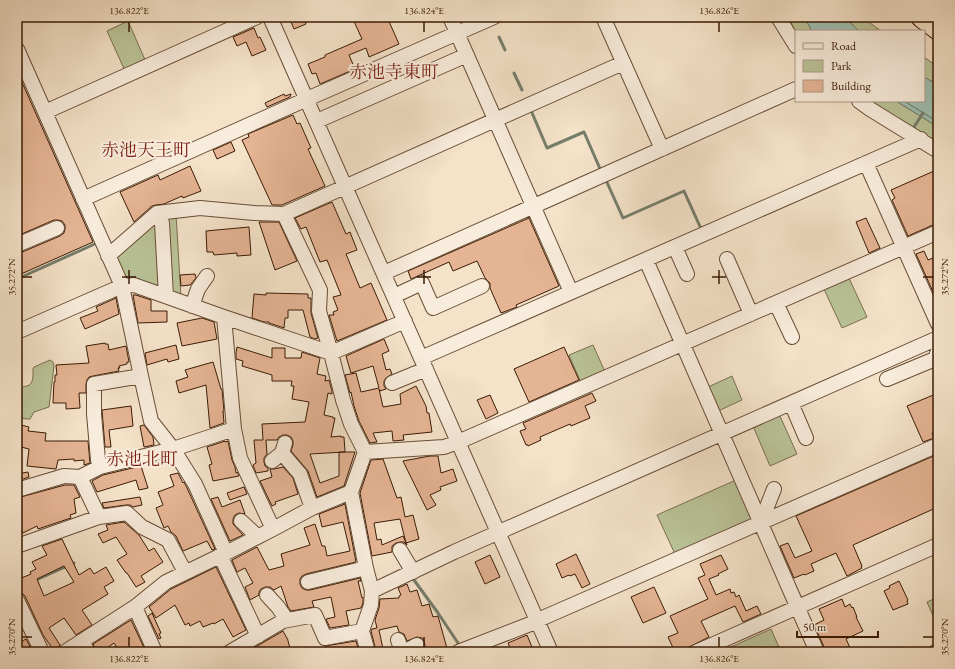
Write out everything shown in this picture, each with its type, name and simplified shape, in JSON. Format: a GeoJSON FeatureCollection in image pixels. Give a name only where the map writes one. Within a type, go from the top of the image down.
{"type":"FeatureCollection","features":[{"type":"Feature","properties":{"kind":"highway"},"geometry":{"type":"LineString","coordinates":[[922,17],[938,29]]}},
{"type":"Feature","properties":{"kind":"street"},"geometry":{"type":"LineString","coordinates":[[45,112],[257,17]]}},
{"type":"Feature","properties":{"kind":"street"},"geometry":{"type":"LineString","coordinates":[[270,17],[551,652]]}},
{"type":"Feature","properties":{"kind":"street"},"geometry":{"type":"LineString","coordinates":[[451,17],[571,292]]}},
{"type":"Feature","properties":{"kind":"street"},"geometry":{"type":"LineString","coordinates":[[83,199],[494,17]]}},
{"type":"Feature","properties":{"kind":"street"},"geometry":{"type":"LineString","coordinates":[[603,17],[662,149]]}},
{"type":"Feature","properties":{"kind":"street"},"geometry":{"type":"LineString","coordinates":[[778,17],[795,44]]}},
{"type":"Feature","properties":{"kind":"street"},"geometry":{"type":"LineString","coordinates":[[17,49],[122,286],[151,421],[173,449],[195,484],[258,636]]}},
{"type":"Feature","properties":{"kind":"street"},"geometry":{"type":"LineString","coordinates":[[316,122],[467,55]]}},
{"type":"Feature","properties":{"kind":"street"},"geometry":{"type":"LineString","coordinates":[[108,256],[157,213],[200,208],[284,214],[623,63]]}},
{"type":"Feature","properties":{"kind":"street"},"geometry":{"type":"LineString","coordinates":[[384,273],[795,89]]}},
{"type":"Feature","properties":{"kind":"street"},"geometry":{"type":"LineString","coordinates":[[860,102],[938,151]]}},
{"type":"Feature","properties":{"kind":"street"},"geometry":{"type":"LineString","coordinates":[[392,383],[423,363],[571,292],[921,140]]}},
{"type":"Feature","properties":{"kind":"street"},"geometry":{"type":"LineString","coordinates":[[866,163],[938,324]]}},
{"type":"Feature","properties":{"kind":"street"},"geometry":{"type":"LineString","coordinates":[[284,214],[320,290],[319,311],[342,400],[351,424],[365,452],[351,492],[372,592],[371,605],[362,631],[368,652]]}},
{"type":"Feature","properties":{"kind":"street"},"geometry":{"type":"LineString","coordinates":[[162,223],[166,296]]}},
{"type":"Feature","properties":{"kind":"street"},"geometry":{"type":"LineString","coordinates":[[17,245],[57,228]]}},
{"type":"Feature","properties":{"kind":"street"},"geometry":{"type":"LineString","coordinates":[[365,452],[444,447],[458,442],[938,232]]}},
{"type":"Feature","properties":{"kind":"street"},"geometry":{"type":"LineString","coordinates":[[675,248],[687,274]]}},
{"type":"Feature","properties":{"kind":"street"},"geometry":{"type":"LineString","coordinates":[[727,259],[751,314]]}},
{"type":"Feature","properties":{"kind":"street"},"geometry":{"type":"LineString","coordinates":[[646,260],[818,652]]}},
{"type":"Feature","properties":{"kind":"street"},"geometry":{"type":"LineString","coordinates":[[192,306],[198,289],[207,276]]}},
{"type":"Feature","properties":{"kind":"street"},"geometry":{"type":"LineString","coordinates":[[394,296],[422,283],[433,308],[482,286]]}},
{"type":"Feature","properties":{"kind":"street"},"geometry":{"type":"LineString","coordinates":[[17,332],[122,286],[134,285],[331,353],[405,321]]}},
{"type":"Feature","properties":{"kind":"street"},"geometry":{"type":"LineString","coordinates":[[776,303],[792,338]]}},
{"type":"Feature","properties":{"kind":"street"},"geometry":{"type":"LineString","coordinates":[[224,317],[234,429],[240,458],[273,529]]}},
{"type":"Feature","properties":{"kind":"street"},"geometry":{"type":"LineString","coordinates":[[372,592],[498,532],[938,338]]}},
{"type":"Feature","properties":{"kind":"street"},"geometry":{"type":"LineString","coordinates":[[887,379],[935,359],[938,352]]}},
{"type":"Feature","properties":{"kind":"street"},"geometry":{"type":"LineString","coordinates":[[100,468],[94,422],[94,384],[141,376]]}},
{"type":"Feature","properties":{"kind":"street"},"geometry":{"type":"LineString","coordinates":[[791,403],[806,438]]}},
{"type":"Feature","properties":{"kind":"street"},"geometry":{"type":"LineString","coordinates":[[17,490],[64,476],[80,477],[100,468],[173,449],[234,429]]}},
{"type":"Feature","properties":{"kind":"street"},"geometry":{"type":"LineString","coordinates":[[458,652],[538,621],[938,445]]}},
{"type":"Feature","properties":{"kind":"street"},"geometry":{"type":"LineString","coordinates":[[279,452],[300,474],[312,508]]}},
{"type":"Feature","properties":{"kind":"street"},"geometry":{"type":"LineString","coordinates":[[80,477],[99,517]]}},
{"type":"Feature","properties":{"kind":"street"},"geometry":{"type":"LineString","coordinates":[[761,522],[774,489]]}},
{"type":"Feature","properties":{"kind":"street"},"geometry":{"type":"LineString","coordinates":[[65,652],[85,646],[166,582],[258,537],[312,508],[351,492]]}},
{"type":"Feature","properties":{"kind":"street"},"geometry":{"type":"LineString","coordinates":[[17,546],[99,517],[127,513],[142,527],[168,540],[186,572]]}},
{"type":"Feature","properties":{"kind":"street"},"geometry":{"type":"LineString","coordinates":[[241,521],[258,537]]}},
{"type":"Feature","properties":{"kind":"street"},"geometry":{"type":"LineString","coordinates":[[696,652],[938,545]]}},
{"type":"Feature","properties":{"kind":"street"},"geometry":{"type":"LineString","coordinates":[[400,550],[413,572]]}},
{"type":"Feature","properties":{"kind":"street"},"geometry":{"type":"LineString","coordinates":[[308,582],[366,568]]}},
{"type":"Feature","properties":{"kind":"street"},"geometry":{"type":"LineString","coordinates":[[267,595],[287,620]]}},
{"type":"Feature","properties":{"kind":"street"},"geometry":{"type":"LineString","coordinates":[[17,600],[42,652]]}},
{"type":"Feature","properties":{"kind":"street"},"geometry":{"type":"LineString","coordinates":[[135,607],[155,652]]}},
{"type":"Feature","properties":{"kind":"street"},"geometry":{"type":"LineString","coordinates":[[237,650],[283,621],[315,615],[325,638],[362,631]]}},
{"type":"Feature","properties":{"kind":"green space"},"geometry":{"type":"Polygon","coordinates":[[[788,17],[804,17],[811,30],[795,31],[788,17]]]}},
{"type":"Feature","properties":{"kind":"green space"},"geometry":{"type":"Polygon","coordinates":[[[844,17],[862,17],[880,30],[858,30],[844,17]]]}},
{"type":"Feature","properties":{"kind":"green space"},"geometry":{"type":"Polygon","coordinates":[[[128,21],[146,62],[125,71],[107,31],[128,21]]]}},
{"type":"Feature","properties":{"kind":"green space"},"geometry":{"type":"Polygon","coordinates":[[[925,58],[938,67],[938,85],[925,78],[925,58]]]}},
{"type":"Feature","properties":{"kind":"green space"},"geometry":{"type":"Polygon","coordinates":[[[873,102],[898,102],[938,127],[938,145],[873,102]]]}},
{"type":"Feature","properties":{"kind":"green space"},"geometry":{"type":"Polygon","coordinates":[[[176,214],[181,297],[121,275],[115,254],[158,216],[176,214]]]}},
{"type":"Feature","properties":{"kind":"green space"},"geometry":{"type":"Polygon","coordinates":[[[848,276],[867,317],[842,328],[823,287],[848,276]]]}},
{"type":"Feature","properties":{"kind":"green space"},"geometry":{"type":"Polygon","coordinates":[[[593,345],[606,374],[582,385],[569,355],[593,345]]]}},
{"type":"Feature","properties":{"kind":"green space"},"geometry":{"type":"Polygon","coordinates":[[[50,360],[53,362],[54,366],[49,407],[34,412],[30,419],[17,417],[17,388],[29,385],[33,379],[33,368],[50,360]]]}},
{"type":"Feature","properties":{"kind":"green space"},"geometry":{"type":"Polygon","coordinates":[[[732,376],[742,400],[716,412],[706,388],[732,376]]]}},
{"type":"Feature","properties":{"kind":"green space"},"geometry":{"type":"Polygon","coordinates":[[[779,414],[797,454],[770,466],[753,426],[779,414]]]}},
{"type":"Feature","properties":{"kind":"green space"},"geometry":{"type":"Polygon","coordinates":[[[736,480],[752,515],[750,521],[675,554],[657,515],[736,480]]]}},
{"type":"Feature","properties":{"kind":"green space"},"geometry":{"type":"Polygon","coordinates":[[[938,597],[938,627],[927,602],[938,597]]]}},
{"type":"Feature","properties":{"kind":"green space"},"geometry":{"type":"Polygon","coordinates":[[[771,629],[781,652],[720,652],[771,629]]]}},
{"type":"Feature","properties":{"kind":"water"},"geometry":{"type":"Polygon","coordinates":[[[804,17],[844,17],[858,30],[811,30],[804,17]]]}},
{"type":"Feature","properties":{"kind":"water"},"geometry":{"type":"Polygon","coordinates":[[[925,78],[938,85],[938,127],[898,102],[925,102],[925,78]]]}},
{"type":"Feature","properties":{"kind":"building"},"geometry":{"type":"Polygon","coordinates":[[[289,17],[303,17],[306,24],[294,29],[289,17]]]}},
{"type":"Feature","properties":{"kind":"building"},"geometry":{"type":"Polygon","coordinates":[[[352,17],[387,17],[399,44],[369,57],[366,48],[349,55],[355,69],[320,84],[316,73],[312,74],[308,64],[362,39],[352,17]]]}},
{"type":"Feature","properties":{"kind":"building"},"geometry":{"type":"Polygon","coordinates":[[[254,28],[258,38],[260,37],[266,50],[252,56],[246,42],[237,46],[233,37],[254,28]]]}},
{"type":"Feature","properties":{"kind":"building"},"geometry":{"type":"Polygon","coordinates":[[[17,71],[93,242],[21,274],[17,265],[17,253],[60,236],[64,233],[65,225],[62,221],[54,220],[17,236],[17,71]]]}},
{"type":"Feature","properties":{"kind":"building"},"geometry":{"type":"Polygon","coordinates":[[[284,94],[285,96],[291,94],[290,97],[267,107],[265,103],[284,94]]]}},
{"type":"Feature","properties":{"kind":"building"},"geometry":{"type":"Polygon","coordinates":[[[293,115],[297,124],[300,123],[311,148],[308,149],[325,186],[282,205],[272,205],[242,140],[249,137],[248,134],[293,115]]]}},
{"type":"Feature","properties":{"kind":"building"},"geometry":{"type":"Polygon","coordinates":[[[231,142],[235,151],[217,159],[213,150],[231,142]]]}},
{"type":"Feature","properties":{"kind":"building"},"geometry":{"type":"Polygon","coordinates":[[[190,166],[201,191],[183,198],[182,196],[164,204],[152,206],[134,222],[120,192],[158,175],[160,180],[190,166]]]}},
{"type":"Feature","properties":{"kind":"building"},"geometry":{"type":"Polygon","coordinates":[[[934,171],[938,180],[938,224],[908,236],[892,200],[895,198],[891,190],[934,171]]]}},
{"type":"Feature","properties":{"kind":"building"},"geometry":{"type":"Polygon","coordinates":[[[332,202],[346,234],[350,232],[357,250],[346,254],[360,288],[371,283],[387,320],[337,341],[329,315],[334,315],[333,312],[338,310],[333,297],[341,295],[327,260],[320,262],[306,227],[301,229],[295,218],[332,202]]]}},
{"type":"Feature","properties":{"kind":"building"},"geometry":{"type":"Polygon","coordinates":[[[529,218],[559,286],[516,305],[517,307],[501,313],[490,288],[490,283],[485,278],[477,261],[453,271],[449,262],[411,279],[408,271],[529,218]]]}},
{"type":"Feature","properties":{"kind":"building"},"geometry":{"type":"Polygon","coordinates":[[[866,218],[880,248],[869,253],[856,222],[866,218]]]}},
{"type":"Feature","properties":{"kind":"building"},"geometry":{"type":"Polygon","coordinates":[[[259,222],[279,222],[297,261],[275,270],[259,222]]]}},
{"type":"Feature","properties":{"kind":"building"},"geometry":{"type":"Polygon","coordinates":[[[249,227],[251,255],[237,256],[237,253],[214,255],[213,252],[207,252],[206,231],[249,227]]]}},
{"type":"Feature","properties":{"kind":"building"},"geometry":{"type":"Polygon","coordinates":[[[924,251],[928,260],[938,256],[938,303],[916,254],[924,251]]]}},
{"type":"Feature","properties":{"kind":"building"},"geometry":{"type":"Polygon","coordinates":[[[195,274],[196,278],[190,285],[181,286],[180,275],[195,274]]]}},
{"type":"Feature","properties":{"kind":"building"},"geometry":{"type":"Polygon","coordinates":[[[266,293],[308,294],[308,298],[311,298],[311,313],[318,338],[315,339],[310,337],[303,310],[288,310],[288,318],[285,318],[284,328],[269,322],[252,318],[254,294],[266,295],[266,293]]]}},
{"type":"Feature","properties":{"kind":"building"},"geometry":{"type":"Polygon","coordinates":[[[133,295],[151,300],[151,311],[167,311],[167,322],[138,323],[133,295]]]}},
{"type":"Feature","properties":{"kind":"building"},"geometry":{"type":"Polygon","coordinates":[[[116,298],[119,314],[85,329],[80,318],[98,311],[96,307],[116,298]]]}},
{"type":"Feature","properties":{"kind":"building"},"geometry":{"type":"Polygon","coordinates":[[[202,318],[214,322],[217,339],[182,346],[177,323],[202,318]]]}},
{"type":"Feature","properties":{"kind":"building"},"geometry":{"type":"Polygon","coordinates":[[[384,339],[389,351],[382,354],[386,370],[390,369],[392,374],[384,381],[384,386],[386,389],[380,391],[379,389],[383,407],[401,404],[400,394],[416,386],[426,406],[427,413],[429,413],[432,432],[403,435],[404,440],[393,441],[392,431],[373,433],[377,442],[370,443],[359,421],[345,375],[356,373],[361,392],[379,388],[373,366],[351,373],[346,356],[384,339]]]}},
{"type":"Feature","properties":{"kind":"building"},"geometry":{"type":"Polygon","coordinates":[[[105,343],[108,344],[109,350],[126,346],[129,362],[119,366],[119,371],[89,377],[86,384],[86,393],[79,393],[80,408],[66,409],[66,403],[53,403],[55,375],[57,375],[56,365],[89,363],[86,346],[105,343]]]}},
{"type":"Feature","properties":{"kind":"building"},"geometry":{"type":"Polygon","coordinates":[[[176,345],[179,359],[168,362],[167,359],[147,365],[145,353],[176,345]]]}},
{"type":"Feature","properties":{"kind":"building"},"geometry":{"type":"Polygon","coordinates":[[[237,347],[272,358],[272,348],[285,348],[285,358],[301,358],[302,352],[320,358],[317,374],[326,376],[325,381],[329,380],[332,391],[332,394],[328,393],[324,415],[335,418],[331,437],[344,437],[345,452],[355,452],[344,486],[317,497],[308,471],[291,451],[293,441],[291,437],[287,435],[279,437],[277,440],[266,440],[267,454],[264,458],[264,462],[265,466],[268,468],[268,471],[256,473],[253,465],[256,463],[254,440],[263,440],[262,424],[305,422],[309,402],[292,399],[294,386],[291,386],[292,381],[272,381],[272,375],[242,366],[243,361],[236,359],[237,347]],[[339,452],[310,454],[320,483],[339,476],[339,452]]]}},
{"type":"Feature","properties":{"kind":"building"},"geometry":{"type":"Polygon","coordinates":[[[564,347],[579,380],[529,402],[514,369],[564,347]]]}},
{"type":"Feature","properties":{"kind":"building"},"geometry":{"type":"Polygon","coordinates":[[[213,362],[222,389],[224,423],[210,428],[206,385],[179,393],[176,381],[188,377],[185,370],[213,362]]]}},
{"type":"Feature","properties":{"kind":"building"},"geometry":{"type":"Polygon","coordinates":[[[592,393],[596,401],[585,406],[590,418],[571,426],[570,424],[540,437],[541,440],[528,446],[526,445],[520,431],[526,429],[523,423],[592,393]]]}},
{"type":"Feature","properties":{"kind":"building"},"geometry":{"type":"Polygon","coordinates":[[[938,393],[938,430],[932,433],[934,438],[923,442],[907,406],[938,393]]]}},
{"type":"Feature","properties":{"kind":"building"},"geometry":{"type":"Polygon","coordinates":[[[490,395],[498,413],[486,419],[477,400],[490,395]]]}},
{"type":"Feature","properties":{"kind":"building"},"geometry":{"type":"Polygon","coordinates":[[[131,406],[133,426],[109,430],[111,447],[105,447],[102,410],[131,406]]]}},
{"type":"Feature","properties":{"kind":"building"},"geometry":{"type":"Polygon","coordinates":[[[17,424],[29,427],[28,431],[46,433],[45,441],[88,441],[90,463],[84,465],[84,460],[74,461],[74,459],[58,460],[56,469],[27,466],[29,449],[17,446],[17,424]]]}},
{"type":"Feature","properties":{"kind":"building"},"geometry":{"type":"Polygon","coordinates":[[[144,425],[153,437],[154,445],[144,447],[140,426],[144,425]]]}},
{"type":"Feature","properties":{"kind":"building"},"geometry":{"type":"Polygon","coordinates":[[[228,441],[236,473],[237,472],[239,476],[213,481],[209,465],[212,464],[207,447],[228,441]]]}},
{"type":"Feature","properties":{"kind":"building"},"geometry":{"type":"Polygon","coordinates":[[[938,454],[938,507],[853,545],[862,568],[847,576],[836,553],[811,564],[814,571],[794,578],[780,546],[788,543],[795,558],[812,551],[796,516],[938,454]]]}},
{"type":"Feature","properties":{"kind":"building"},"geometry":{"type":"Polygon","coordinates":[[[438,456],[441,473],[453,469],[457,481],[440,487],[441,490],[430,495],[436,505],[427,510],[403,461],[438,456]]]}},
{"type":"Feature","properties":{"kind":"building"},"geometry":{"type":"Polygon","coordinates":[[[383,459],[397,498],[401,497],[405,517],[413,515],[419,539],[406,543],[407,545],[404,542],[396,543],[392,546],[392,552],[372,556],[360,493],[371,460],[383,459]],[[400,519],[374,523],[377,540],[381,539],[382,545],[403,536],[406,542],[400,519]]]}},
{"type":"Feature","properties":{"kind":"building"},"geometry":{"type":"Polygon","coordinates":[[[141,466],[148,488],[139,490],[136,480],[97,492],[92,481],[103,475],[141,466]]]}},
{"type":"Feature","properties":{"kind":"building"},"geometry":{"type":"Polygon","coordinates":[[[283,467],[293,478],[298,494],[275,502],[276,504],[272,506],[260,481],[272,477],[270,469],[283,467]]]}},
{"type":"Feature","properties":{"kind":"building"},"geometry":{"type":"Polygon","coordinates":[[[28,472],[29,477],[17,481],[17,474],[28,472]]]}},
{"type":"Feature","properties":{"kind":"building"},"geometry":{"type":"Polygon","coordinates":[[[178,473],[187,488],[215,549],[212,550],[207,541],[183,551],[176,536],[171,532],[168,526],[164,528],[156,508],[163,505],[158,492],[174,486],[170,475],[178,473]]]}},
{"type":"Feature","properties":{"kind":"building"},"geometry":{"type":"Polygon","coordinates":[[[65,485],[74,485],[80,497],[74,499],[76,513],[70,515],[71,518],[38,529],[37,526],[23,533],[17,521],[17,498],[65,485]]]}},
{"type":"Feature","properties":{"kind":"building"},"geometry":{"type":"Polygon","coordinates":[[[244,487],[247,494],[230,500],[227,493],[244,487]]]}},
{"type":"Feature","properties":{"kind":"building"},"geometry":{"type":"Polygon","coordinates":[[[140,497],[142,505],[133,507],[126,505],[104,508],[102,503],[140,497]]]}},
{"type":"Feature","properties":{"kind":"building"},"geometry":{"type":"Polygon","coordinates":[[[218,497],[222,507],[240,500],[245,514],[239,513],[235,515],[233,519],[233,524],[243,535],[230,541],[211,499],[218,497]]]}},
{"type":"Feature","properties":{"kind":"building"},"geometry":{"type":"Polygon","coordinates":[[[345,504],[356,562],[306,574],[300,579],[300,584],[302,588],[310,590],[360,578],[361,581],[358,581],[362,598],[363,597],[363,603],[361,608],[346,611],[349,625],[330,628],[326,619],[335,617],[331,597],[312,601],[314,607],[291,611],[288,607],[281,586],[274,590],[270,587],[265,587],[261,589],[259,595],[250,600],[245,587],[253,583],[245,568],[237,572],[232,560],[257,547],[269,570],[284,566],[281,554],[310,545],[304,528],[315,524],[322,546],[325,546],[327,556],[350,551],[343,522],[322,527],[319,514],[345,504]]]}},
{"type":"Feature","properties":{"kind":"building"},"geometry":{"type":"Polygon","coordinates":[[[124,522],[139,535],[149,551],[154,548],[163,562],[141,576],[145,582],[136,587],[117,560],[127,554],[116,537],[103,543],[98,534],[108,530],[106,525],[124,522]]]}},
{"type":"Feature","properties":{"kind":"building"},"geometry":{"type":"Polygon","coordinates":[[[62,539],[79,575],[90,568],[94,574],[106,567],[114,581],[104,587],[108,594],[82,610],[92,625],[76,635],[64,618],[49,628],[60,645],[55,652],[43,635],[25,596],[17,587],[17,580],[31,574],[30,572],[36,569],[32,562],[47,555],[42,546],[62,539]],[[64,566],[37,579],[44,596],[74,582],[64,566]]]}},
{"type":"Feature","properties":{"kind":"building"},"geometry":{"type":"Polygon","coordinates":[[[576,554],[590,584],[582,588],[575,574],[562,578],[556,564],[576,554]]]}},
{"type":"Feature","properties":{"kind":"building"},"geometry":{"type":"Polygon","coordinates":[[[490,555],[500,577],[485,584],[475,562],[490,555]]]}},
{"type":"Feature","properties":{"kind":"building"},"geometry":{"type":"Polygon","coordinates":[[[721,555],[728,569],[709,579],[716,595],[730,589],[731,593],[734,592],[736,597],[739,595],[746,611],[757,606],[761,614],[743,622],[735,606],[701,621],[709,637],[685,649],[684,648],[675,652],[668,637],[678,633],[670,616],[708,599],[698,578],[705,575],[700,564],[721,555]]]}},
{"type":"Feature","properties":{"kind":"building"},"geometry":{"type":"Polygon","coordinates":[[[216,567],[246,630],[233,637],[223,619],[214,624],[213,623],[203,627],[200,621],[190,626],[189,623],[185,625],[175,605],[156,618],[149,607],[171,589],[216,567]]]}},
{"type":"Feature","properties":{"kind":"building"},"geometry":{"type":"Polygon","coordinates":[[[899,581],[908,600],[908,604],[893,610],[884,591],[890,588],[889,586],[899,581]]]}},
{"type":"Feature","properties":{"kind":"building"},"geometry":{"type":"Polygon","coordinates":[[[407,584],[410,592],[417,590],[422,606],[429,604],[433,617],[438,616],[448,652],[423,652],[425,645],[422,638],[417,637],[407,641],[404,634],[399,632],[397,626],[379,630],[383,649],[376,651],[371,631],[372,629],[377,628],[375,620],[380,599],[399,598],[401,595],[398,588],[407,584]]]}},
{"type":"Feature","properties":{"kind":"building"},"geometry":{"type":"Polygon","coordinates":[[[654,587],[666,613],[643,623],[631,597],[654,587]]]}},
{"type":"Feature","properties":{"kind":"building"},"geometry":{"type":"Polygon","coordinates":[[[842,599],[845,607],[850,604],[852,608],[853,607],[863,631],[846,639],[852,652],[825,652],[814,625],[824,620],[819,609],[842,599]]]}},
{"type":"Feature","properties":{"kind":"building"},"geometry":{"type":"Polygon","coordinates":[[[152,613],[161,633],[159,634],[161,638],[159,639],[148,616],[152,613]]]}},
{"type":"Feature","properties":{"kind":"building"},"geometry":{"type":"Polygon","coordinates":[[[131,620],[146,652],[120,652],[114,643],[101,652],[96,652],[93,644],[131,620]]]}},
{"type":"Feature","properties":{"kind":"building"},"geometry":{"type":"Polygon","coordinates":[[[283,631],[288,640],[291,652],[247,652],[283,631]]]}},
{"type":"Feature","properties":{"kind":"building"},"geometry":{"type":"Polygon","coordinates":[[[527,635],[534,652],[512,652],[508,643],[527,635]]]}},
{"type":"Feature","properties":{"kind":"building"},"geometry":{"type":"Polygon","coordinates":[[[26,639],[33,652],[17,652],[17,644],[26,639]]]}},
{"type":"Feature","properties":{"kind":"building"},"geometry":{"type":"Polygon","coordinates":[[[356,641],[359,652],[327,652],[325,646],[356,641]]]}},
{"type":"Feature","properties":{"kind":"waterway"},"geometry":{"type":"LineString","coordinates":[[499,37],[505,50]]}},
{"type":"Feature","properties":{"kind":"waterway"},"geometry":{"type":"LineString","coordinates":[[514,73],[522,90]]}},
{"type":"Feature","properties":{"kind":"waterway"},"geometry":{"type":"LineString","coordinates":[[530,108],[547,148],[584,132],[601,171]]}},
{"type":"Feature","properties":{"kind":"waterway"},"geometry":{"type":"LineString","coordinates":[[914,127],[923,113]]}},
{"type":"Feature","properties":{"kind":"waterway"},"geometry":{"type":"LineString","coordinates":[[605,178],[623,218],[684,191],[702,231]]}},
{"type":"Feature","properties":{"kind":"waterway"},"geometry":{"type":"LineString","coordinates":[[17,279],[97,243]]}},
{"type":"Feature","properties":{"kind":"waterway"},"geometry":{"type":"LineString","coordinates":[[34,581],[74,563]]}},
{"type":"Feature","properties":{"kind":"waterway"},"geometry":{"type":"LineString","coordinates":[[414,580],[460,646]]}},
{"type":"Feature","properties":{"kind":"district","name":"赤池寺東町"},"geometry":{"type":"Point","coordinates":[394,71]}},
{"type":"Feature","properties":{"kind":"district","name":"赤池天王町"},"geometry":{"type":"Point","coordinates":[146,149]}},
{"type":"Feature","properties":{"kind":"district","name":"赤池北町"},"geometry":{"type":"Point","coordinates":[142,458]}}]}
